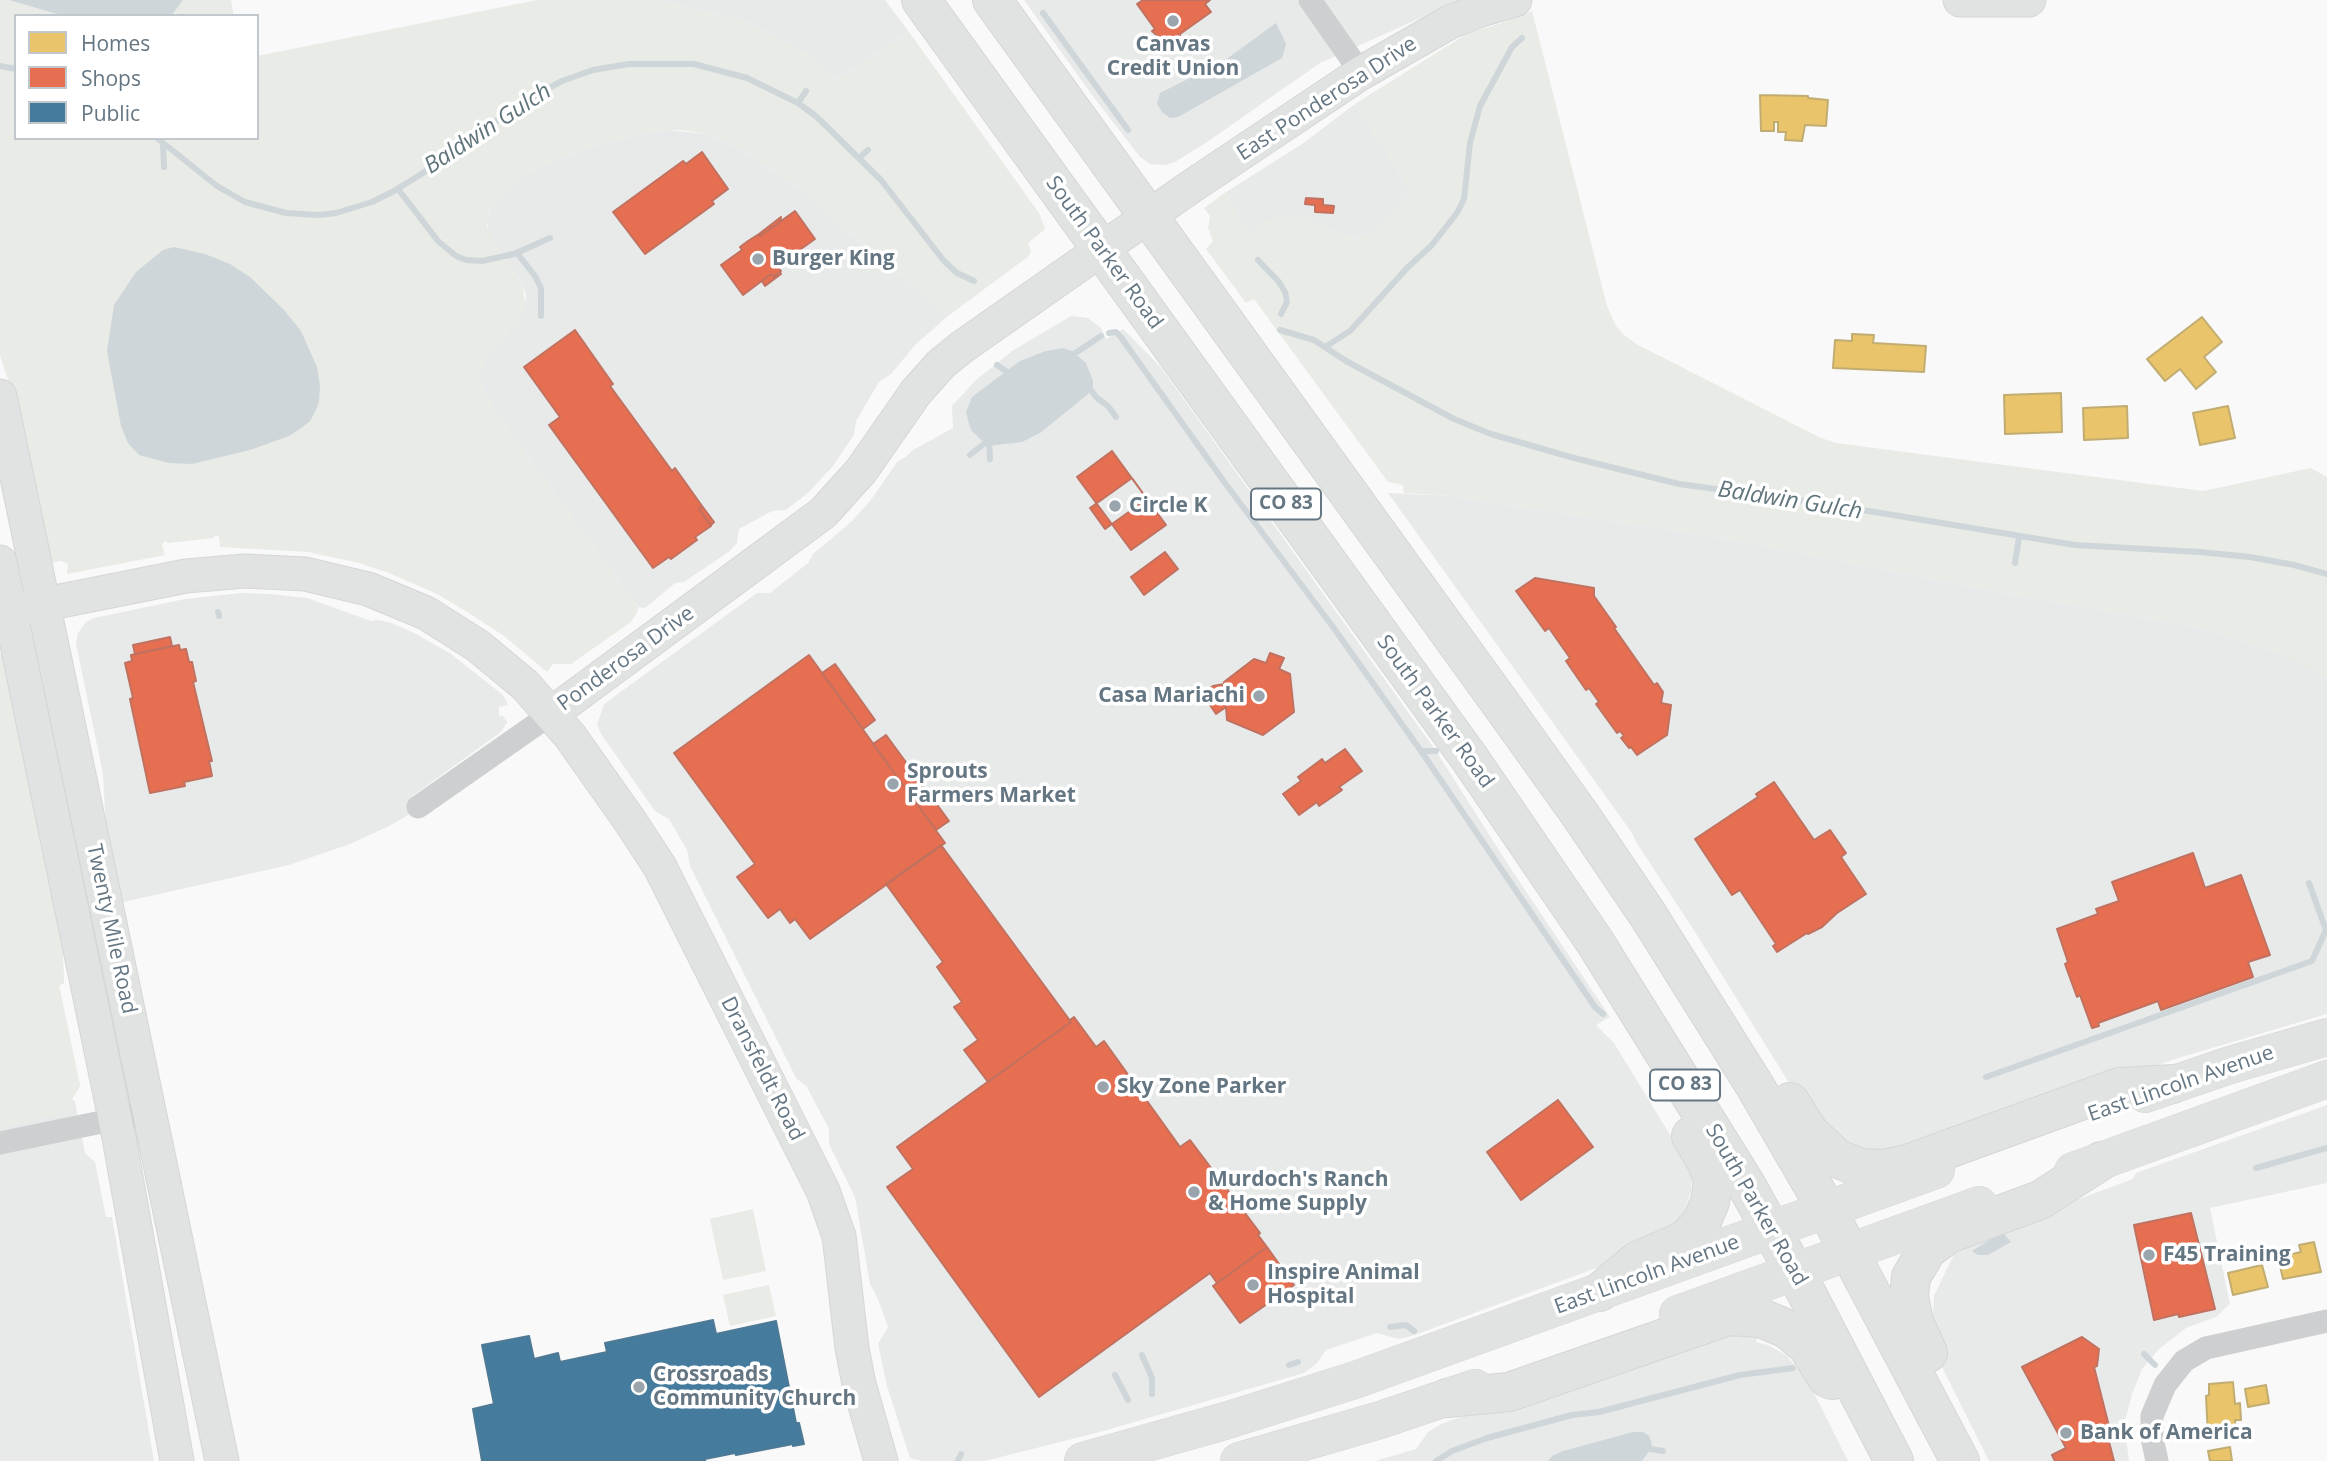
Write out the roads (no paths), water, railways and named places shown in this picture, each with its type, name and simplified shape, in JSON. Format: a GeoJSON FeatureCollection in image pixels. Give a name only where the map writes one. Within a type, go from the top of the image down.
{"type":"FeatureCollection","features":[{"type":"Feature","properties":{"kind":"highway","name":"South Parker Road"},"geometry":{"type":"LineString","coordinates":[[921,0],[1470,759],[1543,866],[1650,1028],[1772,1229],[1894,1461]]}},
{"type":"Feature","properties":{"kind":"highway","name":"CO 83"},"geometry":{"type":"LineString","coordinates":[[992,0],[1581,817],[1721,1031],[1827,1210],[1960,1461]]}},
{"type":"Feature","properties":{"kind":"highway"},"geometry":{"type":"LineString","coordinates":[[1543,866],[1542,900],[1704,1156],[1713,1181],[1707,1210],[1690,1237],[1672,1248],[1637,1261],[1600,1292]]}},
{"type":"Feature","properties":{"kind":"highway"},"geometry":{"type":"LineString","coordinates":[[1721,1031],[1756,1046],[1802,1121],[1825,1149],[1843,1162],[1869,1169],[1907,1164],[2119,1087],[2173,1084]]}},
{"type":"Feature","properties":{"kind":"highway"},"geometry":{"type":"LineString","coordinates":[[1982,1461],[1914,1322],[1909,1305],[1912,1277],[1927,1250],[1939,1239],[2040,1200],[2101,1161]]}},
{"type":"Feature","properties":{"kind":"highway"},"geometry":{"type":"LineString","coordinates":[[1447,1398],[1509,1392],[1715,1319],[1736,1316],[1761,1318],[1787,1329],[1807,1346],[1827,1378],[1861,1395]]}},
{"type":"Feature","properties":{"kind":"main road","name":"East Lincoln Avenue"},"geometry":{"type":"LineString","coordinates":[[1083,1461],[1346,1383],[2173,1084],[2327,1037]]}},
{"type":"Feature","properties":{"kind":"main road","name":"East Lincoln Avenue"},"geometry":{"type":"LineString","coordinates":[[1239,1461],[1447,1398],[2327,1079]]}},
{"type":"Feature","properties":{"kind":"street"},"geometry":{"type":"LineString","coordinates":[[1310,0],[1361,73]]}},
{"type":"Feature","properties":{"kind":"street"},"geometry":{"type":"LineString","coordinates":[[1960,0],[2029,0]]}},
{"type":"Feature","properties":{"kind":"street","name":"East Ponderosa Drive"},"geometry":{"type":"LineString","coordinates":[[1149,217],[1361,73],[1441,26],[1507,1]]}},
{"type":"Feature","properties":{"kind":"street","name":"Ponderosa Drive"},"geometry":{"type":"LineString","coordinates":[[5,612],[209,573],[265,571],[315,576],[377,592],[443,623],[503,665],[551,714],[815,520],[857,477],[908,402],[941,364],[962,346],[1149,217]]}},
{"type":"Feature","properties":{"kind":"street","name":"Twenty Mile Road"},"geometry":{"type":"LineString","coordinates":[[0,396],[222,1461]]}},
{"type":"Feature","properties":{"kind":"street","name":"Twenty Mile Road"},"geometry":{"type":"LineString","coordinates":[[0,562],[5,612],[115,1119],[177,1461]]}},
{"type":"Feature","properties":{"kind":"street"},"geometry":{"type":"LineString","coordinates":[[418,807],[551,714]]}},
{"type":"Feature","properties":{"kind":"street","name":"Dransfeldt Road"},"geometry":{"type":"LineString","coordinates":[[551,714],[594,769],[660,867],[823,1191],[839,1236],[853,1357],[881,1461]]}},
{"type":"Feature","properties":{"kind":"street"},"geometry":{"type":"LineString","coordinates":[[0,1143],[150,1112]]}},
{"type":"Feature","properties":{"kind":"street"},"geometry":{"type":"LineString","coordinates":[[2157,1461],[2152,1438],[2152,1416],[2156,1402],[2170,1377],[2184,1361],[2206,1348],[2327,1321]]}},
{"type":"Feature","properties":{"kind":"waterway"},"geometry":{"type":"LineString","coordinates":[[1043,13],[1128,130]]}},
{"type":"Feature","properties":{"kind":"waterway"},"geometry":{"type":"LineString","coordinates":[[1325,347],[1350,331],[1408,267],[1431,246],[1457,213],[1464,199],[1470,143],[1480,106],[1512,47],[1522,38]]}},
{"type":"Feature","properties":{"kind":"waterway","name":"Baldwin Gulch"},"geometry":{"type":"LineString","coordinates":[[160,140],[217,186],[245,202],[286,213],[336,213],[372,202],[394,191],[520,104],[562,81],[593,70],[629,64],[694,64],[747,78],[798,103],[817,117],[881,180],[944,261],[957,273],[974,281]]}},
{"type":"Feature","properties":{"kind":"waterway","name":"Baldwin Gulch"},"geometry":{"type":"LineString","coordinates":[[0,66],[14,69]]}},
{"type":"Feature","properties":{"kind":"waterway"},"geometry":{"type":"LineString","coordinates":[[798,103],[806,91]]}},
{"type":"Feature","properties":{"kind":"waterway"},"geometry":{"type":"LineString","coordinates":[[163,144],[164,167]]}},
{"type":"Feature","properties":{"kind":"waterway"},"geometry":{"type":"LineString","coordinates":[[859,158],[868,150]]}},
{"type":"Feature","properties":{"kind":"waterway"},"geometry":{"type":"LineString","coordinates":[[398,189],[438,241],[456,256],[466,260],[482,261],[514,254],[550,238]]}},
{"type":"Feature","properties":{"kind":"waterway"},"geometry":{"type":"LineString","coordinates":[[517,253],[541,288],[541,316]]}},
{"type":"Feature","properties":{"kind":"waterway"},"geometry":{"type":"LineString","coordinates":[[1258,260],[1285,292],[1287,302],[1281,314]]}},
{"type":"Feature","properties":{"kind":"waterway","name":"Baldwin Gulch"},"geometry":{"type":"LineString","coordinates":[[1280,330],[1314,340],[1346,361],[1454,419],[1491,434],[1679,484],[1820,503],[2075,545],[2250,557],[2327,574]]}},
{"type":"Feature","properties":{"kind":"waterway"},"geometry":{"type":"LineString","coordinates":[[1109,333],[1116,332],[1120,336],[1333,627],[1595,1007],[1603,1014]]}},
{"type":"Feature","properties":{"kind":"waterway"},"geometry":{"type":"LineString","coordinates":[[1068,358],[1101,336]]}},
{"type":"Feature","properties":{"kind":"waterway"},"geometry":{"type":"LineString","coordinates":[[997,365],[1010,374]]}},
{"type":"Feature","properties":{"kind":"waterway"},"geometry":{"type":"LineString","coordinates":[[1087,385],[1116,417]]}},
{"type":"Feature","properties":{"kind":"waterway"},"geometry":{"type":"LineString","coordinates":[[970,455],[990,439]]}},
{"type":"Feature","properties":{"kind":"waterway"},"geometry":{"type":"LineString","coordinates":[[989,440],[990,459]]}},
{"type":"Feature","properties":{"kind":"waterway"},"geometry":{"type":"LineString","coordinates":[[2015,563],[2019,537]]}},
{"type":"Feature","properties":{"kind":"waterway"},"geometry":{"type":"LineString","coordinates":[[218,612],[219,616]]}},
{"type":"Feature","properties":{"kind":"waterway"},"geometry":{"type":"LineString","coordinates":[[1421,751],[1436,751]]}},
{"type":"Feature","properties":{"kind":"waterway"},"geometry":{"type":"LineString","coordinates":[[1986,1077],[2312,961],[2326,930],[2309,883]]}},
{"type":"Feature","properties":{"kind":"waterway"},"geometry":{"type":"LineString","coordinates":[[2256,1168],[2327,1148]]}},
{"type":"Feature","properties":{"kind":"waterway"},"geometry":{"type":"LineString","coordinates":[[1390,1327],[1406,1325],[1414,1331]]}},
{"type":"Feature","properties":{"kind":"waterway"},"geometry":{"type":"LineString","coordinates":[[2144,1354],[2155,1365]]}},
{"type":"Feature","properties":{"kind":"waterway"},"geometry":{"type":"LineString","coordinates":[[1142,1355],[1152,1378],[1152,1394]]}},
{"type":"Feature","properties":{"kind":"waterway"},"geometry":{"type":"LineString","coordinates":[[1289,1365],[1298,1362]]}},
{"type":"Feature","properties":{"kind":"waterway"},"geometry":{"type":"LineString","coordinates":[[1436,1461],[1452,1451],[1487,1438],[1572,1415],[1599,1412],[1740,1375],[1793,1368]]}},
{"type":"Feature","properties":{"kind":"waterway"},"geometry":{"type":"LineString","coordinates":[[1115,1375],[1128,1400]]}},
{"type":"Feature","properties":{"kind":"waterway"},"geometry":{"type":"LineString","coordinates":[[1644,1448],[1663,1451]]}},
{"type":"Feature","properties":{"kind":"waterway"},"geometry":{"type":"LineString","coordinates":[[958,1461],[961,1454]]}},
{"type":"Feature","properties":{"kind":"place","name":"Canvas Credit Union"},"geometry":{"type":"Point","coordinates":[1173,21]}},
{"type":"Feature","properties":{"kind":"place","name":"Burger King"},"geometry":{"type":"Point","coordinates":[758,259]}},
{"type":"Feature","properties":{"kind":"place","name":"Circle K"},"geometry":{"type":"Point","coordinates":[1115,506]}},
{"type":"Feature","properties":{"kind":"place","name":"Casa Mariachi"},"geometry":{"type":"Point","coordinates":[1259,696]}},
{"type":"Feature","properties":{"kind":"place","name":"Sprouts Farmers Market"},"geometry":{"type":"Point","coordinates":[893,784]}},
{"type":"Feature","properties":{"kind":"place","name":"Sky Zone Parker"},"geometry":{"type":"Point","coordinates":[1103,1087]}},
{"type":"Feature","properties":{"kind":"place","name":"Murdoch's Ranch & Home Supply"},"geometry":{"type":"Point","coordinates":[1194,1192]}},
{"type":"Feature","properties":{"kind":"place","name":"F45 Training"},"geometry":{"type":"Point","coordinates":[2149,1255]}},
{"type":"Feature","properties":{"kind":"place","name":"Inspire Animal Hospital"},"geometry":{"type":"Point","coordinates":[1253,1285]}},
{"type":"Feature","properties":{"kind":"place","name":"Crossroads Community Church"},"geometry":{"type":"Point","coordinates":[639,1387]}},
{"type":"Feature","properties":{"kind":"place","name":"Bank of America"},"geometry":{"type":"Point","coordinates":[2066,1433]}}]}
